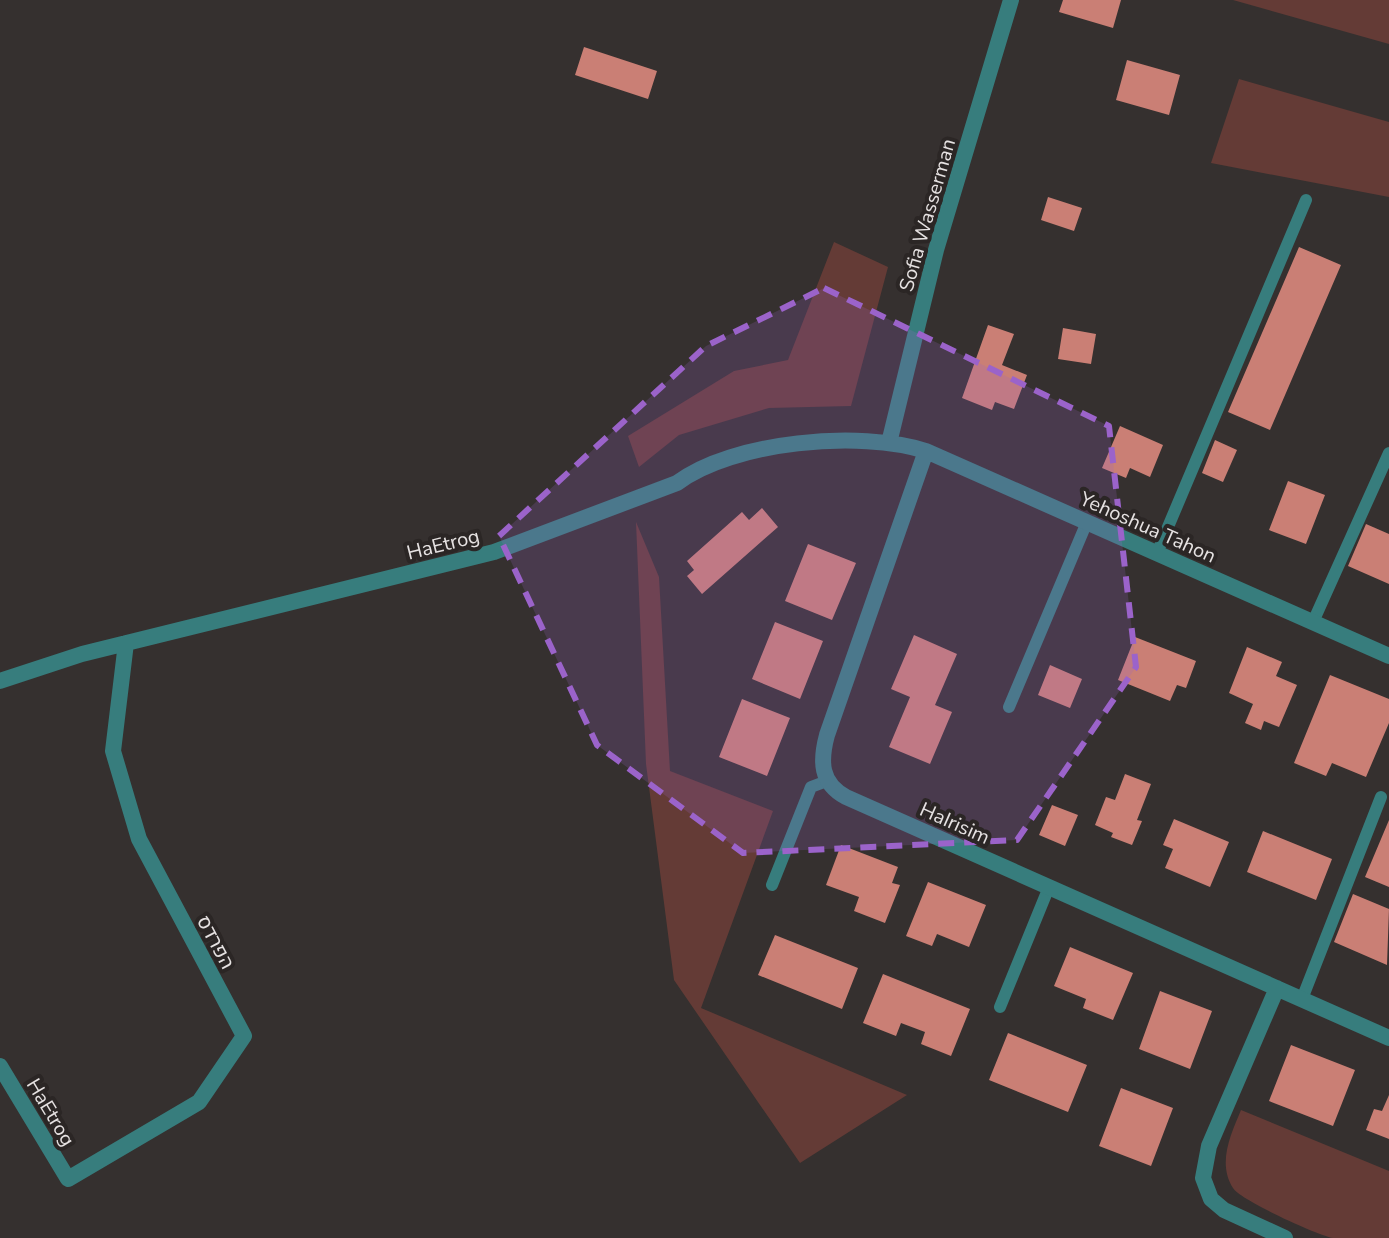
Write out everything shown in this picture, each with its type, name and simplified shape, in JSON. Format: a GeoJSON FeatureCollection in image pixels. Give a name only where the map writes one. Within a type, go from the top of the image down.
{"type":"FeatureCollection","features":[{"type":"Feature","properties":{"kind":"street","name":"Sofia Wasserman"},"geometry":{"type":"LineString","coordinates":[[889,443],[936,250],[1011,0]]}},
{"type":"Feature","properties":{"kind":"street","name":"Yehoshua Tahon"},"geometry":{"type":"LineString","coordinates":[[889,443],[926,451],[1389,656]]}},
{"type":"Feature","properties":{"kind":"street","name":"HaEtrog"},"geometry":{"type":"LineString","coordinates":[[0,681],[82,654],[494,552],[677,483],[693,471],[742,454],[803,444],[889,443]]}},
{"type":"Feature","properties":{"kind":"street"},"geometry":{"type":"LineString","coordinates":[[827,781],[822,762],[827,735],[926,451]]}},
{"type":"Feature","properties":{"kind":"street","name":"הפרדס"},"geometry":{"type":"LineString","coordinates":[[68,1179],[199,1102],[244,1036],[139,839],[113,751],[126,643]]}},
{"type":"Feature","properties":{"kind":"street","name":"HaIrisim"},"geometry":{"type":"LineString","coordinates":[[827,781],[846,797],[1389,1038]]}},
{"type":"Feature","properties":{"kind":"street"},"geometry":{"type":"LineString","coordinates":[[1277,988],[1209,1146],[1203,1178],[1211,1199],[1224,1210],[1285,1238]]}},
{"type":"Feature","properties":{"kind":"street","name":"HaEtrog"},"geometry":{"type":"LineString","coordinates":[[0,1066],[68,1179]]}},
{"type":"Feature","properties":{"kind":"lane"},"geometry":{"type":"LineString","coordinates":[[1157,553],[1306,200]]}},
{"type":"Feature","properties":{"kind":"lane"},"geometry":{"type":"LineString","coordinates":[[1313,622],[1389,453]]}},
{"type":"Feature","properties":{"kind":"lane"},"geometry":{"type":"LineString","coordinates":[[1009,707],[1087,522]]}},
{"type":"Feature","properties":{"kind":"lane"},"geometry":{"type":"LineString","coordinates":[[772,885],[811,787],[827,781]]}},
{"type":"Feature","properties":{"kind":"lane"},"geometry":{"type":"LineString","coordinates":[[1302,999],[1381,797]]}},
{"type":"Feature","properties":{"kind":"lane"},"geometry":{"type":"LineString","coordinates":[[1000,1007],[1049,887]]}},
{"type":"Feature","properties":{"kind":"highlighted area"},"geometry":{"type":"Polygon","coordinates":[[[824,288],[1109,426],[1136,667],[1017,840],[743,853],[597,745],[499,536],[706,346],[824,288]]]}},
{"type":"Feature","properties":{"kind":"shaded area"},"geometry":{"type":"Polygon","coordinates":[[[1233,0],[1389,0],[1389,44],[1233,0]]]}},
{"type":"Feature","properties":{"kind":"shaded area"},"geometry":{"type":"Polygon","coordinates":[[[1239,79],[1389,122],[1389,197],[1211,163],[1239,79]]]}},
{"type":"Feature","properties":{"kind":"shaded area"},"geometry":{"type":"Polygon","coordinates":[[[834,242],[888,267],[851,406],[769,408],[679,435],[639,467],[628,436],[734,371],[788,360],[834,242]]]}},
{"type":"Feature","properties":{"kind":"shaded area"},"geometry":{"type":"Polygon","coordinates":[[[636,522],[659,577],[670,771],[773,811],[701,1008],[907,1095],[800,1163],[674,980],[646,764],[636,522]]]}},
{"type":"Feature","properties":{"kind":"shaded area"},"geometry":{"type":"Polygon","coordinates":[[[1241,1110],[1389,1171],[1389,1238],[1333,1238],[1280,1216],[1233,1188],[1226,1169],[1227,1149],[1241,1110]]]}},
{"type":"Feature","properties":{"kind":"building"},"geometry":{"type":"Polygon","coordinates":[[[1063,0],[1121,0],[1113,28],[1059,12],[1063,0]]]}},
{"type":"Feature","properties":{"kind":"building"},"geometry":{"type":"Polygon","coordinates":[[[584,47],[657,71],[648,99],[575,75],[584,47]]]}},
{"type":"Feature","properties":{"kind":"building"},"geometry":{"type":"Polygon","coordinates":[[[1127,60],[1180,75],[1169,115],[1116,100],[1127,60]]]}},
{"type":"Feature","properties":{"kind":"building"},"geometry":{"type":"Polygon","coordinates":[[[1048,197],[1082,208],[1074,231],[1041,220],[1048,197]]]}},
{"type":"Feature","properties":{"kind":"building"},"geometry":{"type":"Polygon","coordinates":[[[1299,247],[1341,265],[1270,430],[1228,412],[1299,247]]]}},
{"type":"Feature","properties":{"kind":"building"},"geometry":{"type":"Polygon","coordinates":[[[988,325],[1014,334],[1002,365],[1027,375],[1014,409],[995,402],[992,410],[962,398],[988,325]]]}},
{"type":"Feature","properties":{"kind":"building"},"geometry":{"type":"Polygon","coordinates":[[[1063,328],[1096,334],[1091,364],[1058,359],[1063,328]]]}},
{"type":"Feature","properties":{"kind":"building"},"geometry":{"type":"Polygon","coordinates":[[[1120,426],[1163,445],[1150,477],[1130,468],[1126,478],[1102,468],[1120,426]]]}},
{"type":"Feature","properties":{"kind":"building"},"geometry":{"type":"Polygon","coordinates":[[[1215,440],[1237,450],[1223,482],[1202,473],[1215,440]]]}},
{"type":"Feature","properties":{"kind":"building"},"geometry":{"type":"Polygon","coordinates":[[[1288,481],[1325,495],[1306,544],[1269,530],[1288,481]]]}},
{"type":"Feature","properties":{"kind":"building"},"geometry":{"type":"Polygon","coordinates":[[[762,508],[778,527],[702,594],[687,576],[694,570],[687,561],[742,512],[749,520],[762,508]]]}},
{"type":"Feature","properties":{"kind":"building"},"geometry":{"type":"Polygon","coordinates":[[[1366,524],[1389,534],[1389,584],[1348,566],[1366,524]]]}},
{"type":"Feature","properties":{"kind":"building"},"geometry":{"type":"Polygon","coordinates":[[[808,544],[856,563],[832,620],[785,601],[808,544]]]}},
{"type":"Feature","properties":{"kind":"building"},"geometry":{"type":"Polygon","coordinates":[[[775,622],[823,641],[800,699],[752,679],[775,622]]]}},
{"type":"Feature","properties":{"kind":"building"},"geometry":{"type":"Polygon","coordinates":[[[914,635],[957,654],[935,705],[952,712],[930,764],[889,747],[910,697],[891,689],[914,635]]]}},
{"type":"Feature","properties":{"kind":"building"},"geometry":{"type":"Polygon","coordinates":[[[1135,637],[1196,661],[1186,688],[1177,685],[1170,701],[1118,680],[1135,637]]]}},
{"type":"Feature","properties":{"kind":"building"},"geometry":{"type":"Polygon","coordinates":[[[1247,647],[1282,662],[1276,676],[1297,685],[1279,727],[1264,721],[1261,730],[1245,723],[1253,704],[1229,693],[1247,647]]]}},
{"type":"Feature","properties":{"kind":"building"},"geometry":{"type":"Polygon","coordinates":[[[1050,665],[1082,679],[1070,708],[1038,695],[1050,665]]]}},
{"type":"Feature","properties":{"kind":"building"},"geometry":{"type":"Polygon","coordinates":[[[1330,675],[1389,699],[1389,723],[1366,777],[1332,763],[1326,776],[1294,763],[1330,675]]]}},
{"type":"Feature","properties":{"kind":"building"},"geometry":{"type":"Polygon","coordinates":[[[742,699],[790,718],[767,776],[719,757],[742,699]]]}},
{"type":"Feature","properties":{"kind":"building"},"geometry":{"type":"Polygon","coordinates":[[[1125,774],[1151,784],[1137,820],[1142,821],[1132,845],[1111,837],[1113,833],[1095,825],[1106,797],[1115,800],[1125,774]]]}},
{"type":"Feature","properties":{"kind":"building"},"geometry":{"type":"Polygon","coordinates":[[[1052,805],[1078,815],[1065,846],[1039,835],[1052,805]]]}},
{"type":"Feature","properties":{"kind":"building"},"geometry":{"type":"Polygon","coordinates":[[[1174,819],[1229,842],[1210,887],[1165,868],[1173,849],[1163,845],[1174,819]]]}},
{"type":"Feature","properties":{"kind":"building"},"geometry":{"type":"Polygon","coordinates":[[[1389,820],[1389,887],[1365,877],[1389,820]]]}},
{"type":"Feature","properties":{"kind":"building"},"geometry":{"type":"Polygon","coordinates":[[[1263,831],[1332,859],[1316,900],[1247,872],[1263,831]]]}},
{"type":"Feature","properties":{"kind":"building"},"geometry":{"type":"Polygon","coordinates":[[[841,845],[898,867],[892,883],[900,885],[885,923],[854,911],[859,897],[826,885],[841,845]]]}},
{"type":"Feature","properties":{"kind":"building"},"geometry":{"type":"Polygon","coordinates":[[[928,882],[986,905],[969,947],[937,934],[932,946],[906,936],[928,882]]]}},
{"type":"Feature","properties":{"kind":"building"},"geometry":{"type":"Polygon","coordinates":[[[1353,894],[1389,909],[1387,965],[1334,942],[1353,894]]]}},
{"type":"Feature","properties":{"kind":"building"},"geometry":{"type":"Polygon","coordinates":[[[775,935],[858,968],[842,1009],[758,975],[775,935]]]}},
{"type":"Feature","properties":{"kind":"building"},"geometry":{"type":"Polygon","coordinates":[[[1070,947],[1133,973],[1113,1020],[1083,1008],[1086,999],[1054,986],[1070,947]]]}},
{"type":"Feature","properties":{"kind":"building"},"geometry":{"type":"Polygon","coordinates":[[[883,974],[970,1009],[951,1056],[921,1044],[925,1032],[901,1023],[896,1036],[863,1023],[883,974]]]}},
{"type":"Feature","properties":{"kind":"building"},"geometry":{"type":"Polygon","coordinates":[[[1160,991],[1212,1011],[1190,1069],[1139,1049],[1160,991]]]}},
{"type":"Feature","properties":{"kind":"building"},"geometry":{"type":"Polygon","coordinates":[[[1008,1033],[1087,1065],[1068,1112],[989,1080],[1008,1033]]]}},
{"type":"Feature","properties":{"kind":"building"},"geometry":{"type":"Polygon","coordinates":[[[1291,1045],[1355,1070],[1333,1126],[1269,1101],[1291,1045]]]}},
{"type":"Feature","properties":{"kind":"building"},"geometry":{"type":"Polygon","coordinates":[[[1121,1088],[1173,1108],[1151,1166],[1099,1146],[1121,1088]]]}},
{"type":"Feature","properties":{"kind":"building"},"geometry":{"type":"Polygon","coordinates":[[[1389,1095],[1389,1139],[1366,1130],[1374,1109],[1382,1111],[1389,1095]]]}}]}
